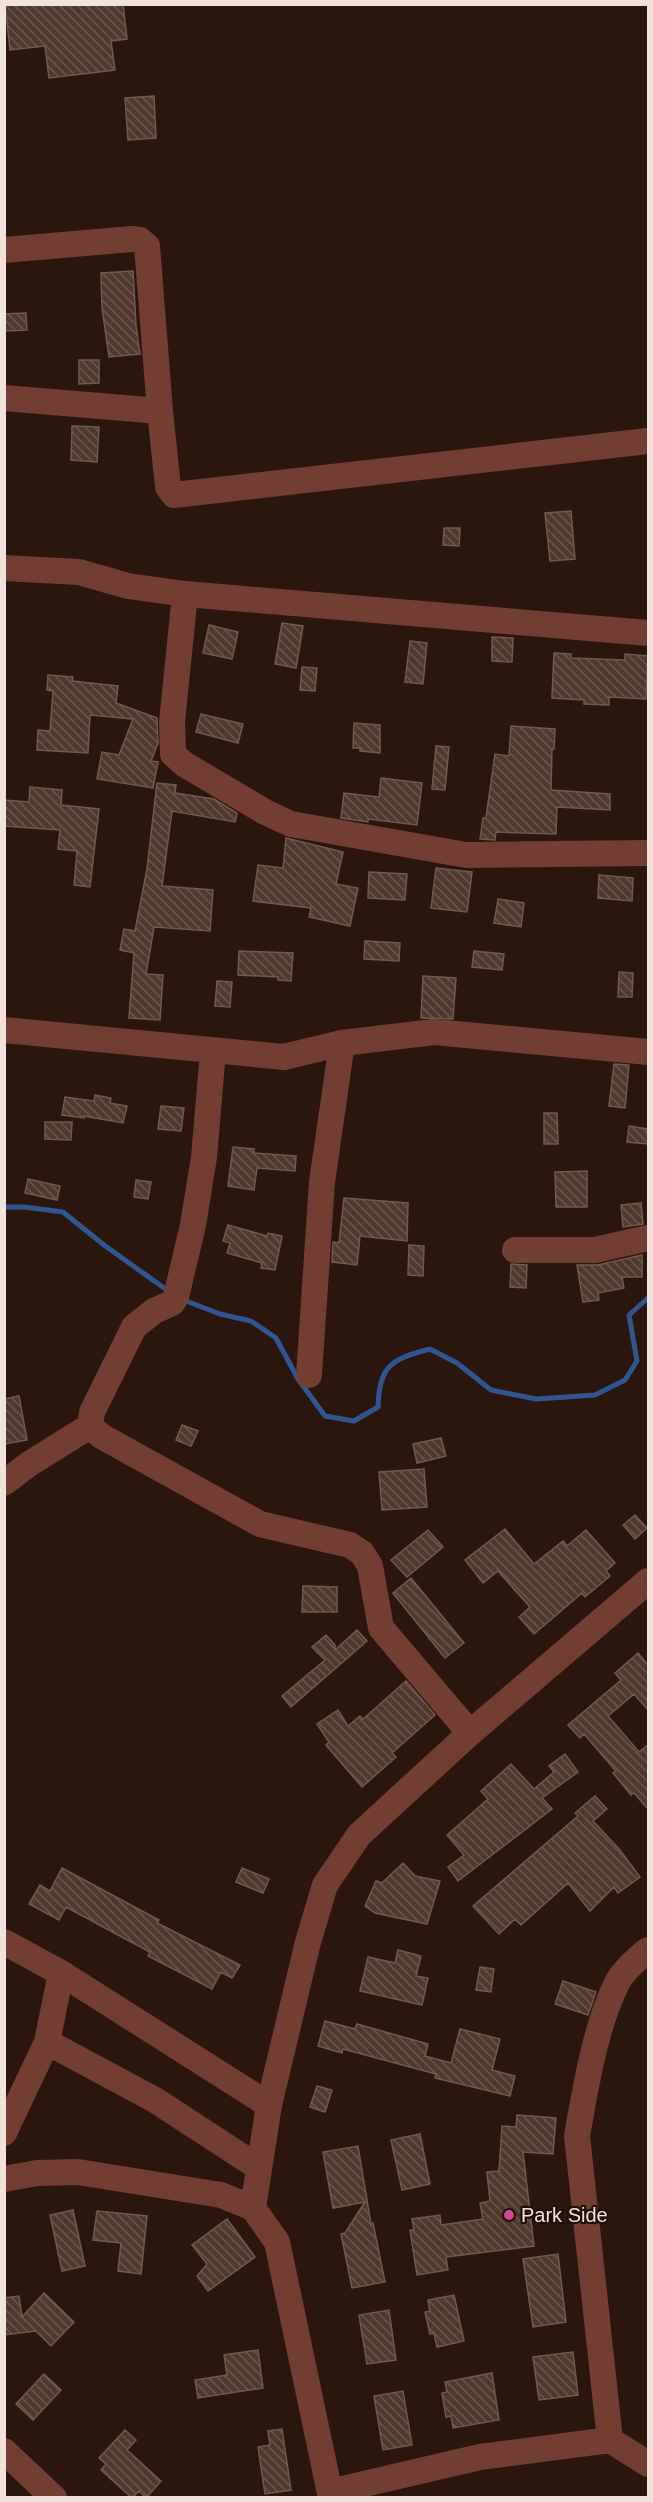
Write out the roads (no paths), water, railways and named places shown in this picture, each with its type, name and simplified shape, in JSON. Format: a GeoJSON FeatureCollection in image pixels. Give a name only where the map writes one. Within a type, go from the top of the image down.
{"type":"FeatureCollection","features":[{"type":"Feature","properties":{"kind":"street"},"geometry":{"type":"LineString","coordinates":[[4,250],[132,239],[140,240],[147,246],[168,487],[174,495],[648,441]]}},
{"type":"Feature","properties":{"kind":"street"},"geometry":{"type":"LineString","coordinates":[[4,398],[160,411]]}},
{"type":"Feature","properties":{"kind":"street"},"geometry":{"type":"LineString","coordinates":[[4,568],[79,572],[128,586],[185,594],[648,633]]}},
{"type":"Feature","properties":{"kind":"street"},"geometry":{"type":"LineString","coordinates":[[185,594],[172,722],[173,754],[184,764],[265,812],[291,824],[466,855],[648,853]]}},
{"type":"Feature","properties":{"kind":"street"},"geometry":{"type":"LineString","coordinates":[[4,1030],[284,1057],[342,1043],[434,1032],[648,1052]]}},
{"type":"Feature","properties":{"kind":"street"},"geometry":{"type":"LineString","coordinates":[[309,1375],[322,1182],[342,1043]]}},
{"type":"Feature","properties":{"kind":"street"},"geometry":{"type":"LineString","coordinates":[[4,1483],[29,1464],[90,1426],[92,1412],[134,1327],[154,1311],[171,1303],[176,1297],[193,1225],[204,1157],[213,1051]]}},
{"type":"Feature","properties":{"kind":"street"},"geometry":{"type":"LineString","coordinates":[[515,1250],[596,1250],[648,1238]]}},
{"type":"Feature","properties":{"kind":"street"},"geometry":{"type":"LineString","coordinates":[[90,1426],[101,1436],[260,1524],[350,1545],[362,1553],[370,1566],[381,1628],[470,1733]]}},
{"type":"Feature","properties":{"kind":"street"},"geometry":{"type":"LineString","coordinates":[[253,2208],[269,2105],[308,1942],[325,1885],[359,1835],[470,1733],[648,1581]]}},
{"type":"Feature","properties":{"kind":"street"},"geometry":{"type":"LineString","coordinates":[[4,1942],[61,1973],[269,2105]]}},
{"type":"Feature","properties":{"kind":"street"},"geometry":{"type":"LineString","coordinates":[[610,2440],[578,2136],[584,2097],[599,2034],[617,1982],[648,1950]]}},
{"type":"Feature","properties":{"kind":"street"},"geometry":{"type":"LineString","coordinates":[[4,2133],[47,2042],[61,1973]]}},
{"type":"Feature","properties":{"kind":"street"},"geometry":{"type":"LineString","coordinates":[[47,2042],[155,2100],[258,2168]]}},
{"type":"Feature","properties":{"kind":"street"},"geometry":{"type":"LineString","coordinates":[[4,2180],[37,2173],[78,2172],[221,2195],[253,2208],[277,2242],[331,2495],[480,2457],[610,2440],[648,2464]]}},
{"type":"Feature","properties":{"kind":"street"},"geometry":{"type":"LineString","coordinates":[[4,2451],[54,2498]]}},
{"type":"Feature","properties":{"kind":"waterway"},"geometry":{"type":"LineString","coordinates":[[4,1207],[63,1212],[104,1245],[171,1293]]}},
{"type":"Feature","properties":{"kind":"waterway"},"geometry":{"type":"LineString","coordinates":[[181,1299],[220,1314],[251,1321],[276,1338],[298,1379],[325,1416],[354,1421],[378,1407],[381,1382],[390,1366],[406,1356],[430,1349],[457,1363],[491,1390],[536,1399],[595,1395],[625,1380],[637,1361],[629,1315],[648,1298]]}},
{"type":"Feature","properties":{"kind":"place","name":"Park Side"},"geometry":{"type":"Point","coordinates":[509,2215]}}]}
